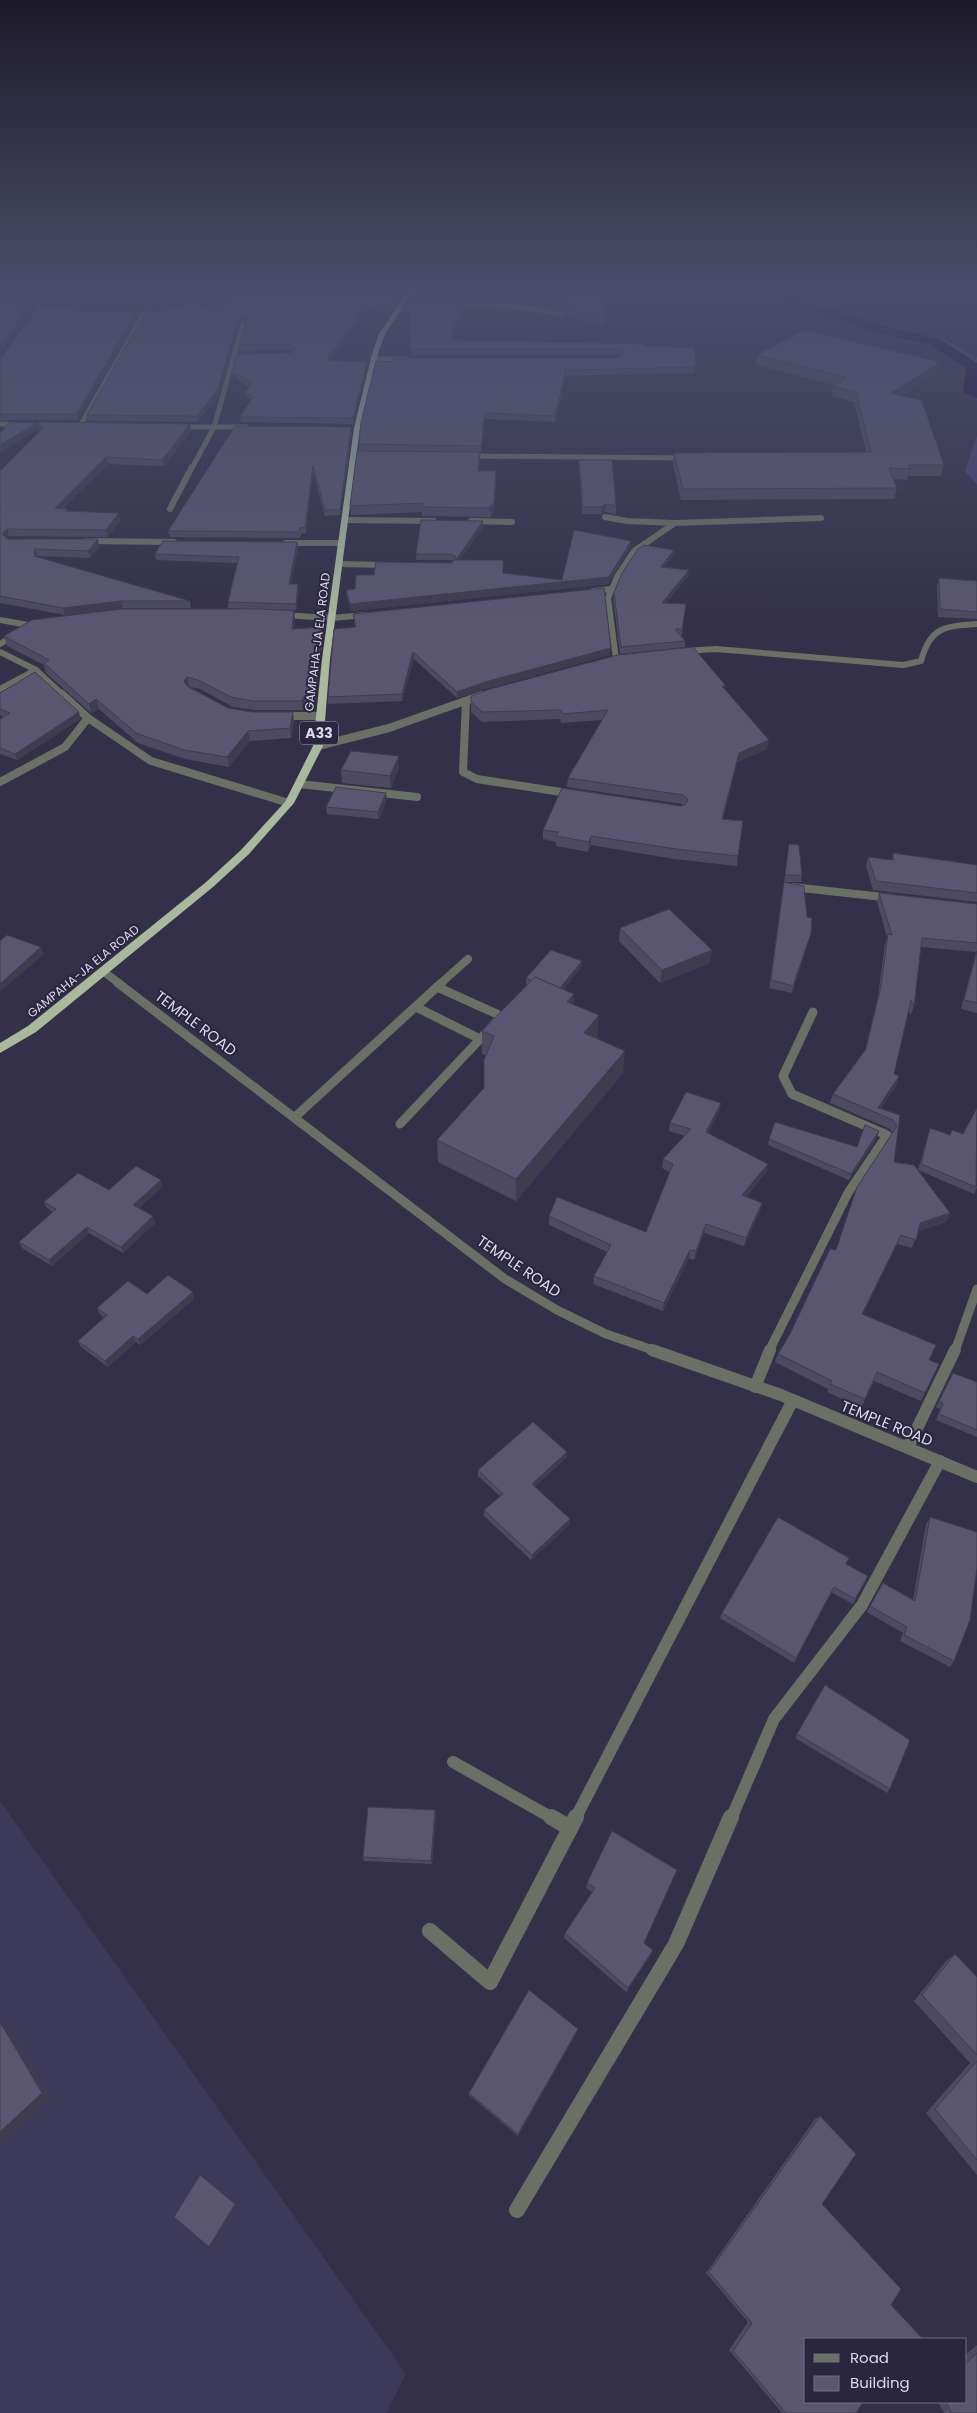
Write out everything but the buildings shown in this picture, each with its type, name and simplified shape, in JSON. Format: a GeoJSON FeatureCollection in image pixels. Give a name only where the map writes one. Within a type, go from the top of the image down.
{"type":"FeatureCollection","features":[{"type":"Feature","properties":{"kind":"highway","name":"GAMPAHA-JA ELA ROAD"},"geometry":{"type":"LineString","coordinates":[[0,1049],[32,1029],[209,886],[245,852],[289,803],[318,746],[320,716],[345,520],[360,455],[353,428],[361,403]]}},
{"type":"Feature","properties":{"kind":"street"},"geometry":{"type":"LineString","coordinates":[[80,426],[93,403]]}},
{"type":"Feature","properties":{"kind":"street"},"geometry":{"type":"LineString","coordinates":[[170,509],[214,427],[221,403]]}},
{"type":"Feature","properties":{"kind":"street"},"geometry":{"type":"LineString","coordinates":[[0,424],[30,425]]}},
{"type":"Feature","properties":{"kind":"street"},"geometry":{"type":"LineString","coordinates":[[5,430],[10,424]]}},
{"type":"Feature","properties":{"kind":"street"},"geometry":{"type":"LineString","coordinates":[[70,426],[89,426]]}},
{"type":"Feature","properties":{"kind":"street"},"geometry":{"type":"LineString","coordinates":[[175,427],[252,427]]}},
{"type":"Feature","properties":{"kind":"street"},"geometry":{"type":"LineString","coordinates":[[463,456],[690,458]]}},
{"type":"Feature","properties":{"kind":"street"},"geometry":{"type":"LineString","coordinates":[[605,517],[627,521],[675,523],[821,518]]}},
{"type":"Feature","properties":{"kind":"street"},"geometry":{"type":"LineString","coordinates":[[345,520],[444,521]]}},
{"type":"Feature","properties":{"kind":"street"},"geometry":{"type":"LineString","coordinates":[[463,521],[512,522]]}},
{"type":"Feature","properties":{"kind":"street"},"geometry":{"type":"LineString","coordinates":[[616,659],[608,598],[617,577],[634,551],[675,523]]}},
{"type":"Feature","properties":{"kind":"street"},"geometry":{"type":"LineString","coordinates":[[78,541],[186,542]]}},
{"type":"Feature","properties":{"kind":"street"},"geometry":{"type":"LineString","coordinates":[[274,543],[342,543]]}},
{"type":"Feature","properties":{"kind":"street"},"geometry":{"type":"LineString","coordinates":[[339,564],[395,565]]}},
{"type":"Feature","properties":{"kind":"street"},"geometry":{"type":"LineString","coordinates":[[583,592],[612,589]]}},
{"type":"Feature","properties":{"kind":"street"},"geometry":{"type":"LineString","coordinates":[[270,614],[332,618],[370,614]]}},
{"type":"Feature","properties":{"kind":"street"},"geometry":{"type":"LineString","coordinates":[[0,620],[28,625],[47,622]]}},
{"type":"Feature","properties":{"kind":"street"},"geometry":{"type":"LineString","coordinates":[[677,652],[716,649],[903,666],[921,661],[924,643],[942,627],[977,624]]}},
{"type":"Feature","properties":{"kind":"street"},"geometry":{"type":"LineString","coordinates":[[0,644],[28,625]]}},
{"type":"Feature","properties":{"kind":"street"},"geometry":{"type":"LineString","coordinates":[[0,652],[36,670],[88,718],[151,762],[289,803]]}},
{"type":"Feature","properties":{"kind":"street"},"geometry":{"type":"LineString","coordinates":[[608,661],[625,658]]}},
{"type":"Feature","properties":{"kind":"street"},"geometry":{"type":"LineString","coordinates":[[0,689],[36,670]]}},
{"type":"Feature","properties":{"kind":"street"},"geometry":{"type":"LineString","coordinates":[[318,746],[389,728],[489,693]]}},
{"type":"Feature","properties":{"kind":"street"},"geometry":{"type":"LineString","coordinates":[[466,701],[464,772],[477,779],[584,795]]}},
{"type":"Feature","properties":{"kind":"street"},"geometry":{"type":"LineString","coordinates":[[270,716],[320,716]]}},
{"type":"Feature","properties":{"kind":"street"},"geometry":{"type":"LineString","coordinates":[[0,782],[65,747],[88,718]]}},
{"type":"Feature","properties":{"kind":"street"},"geometry":{"type":"LineString","coordinates":[[299,784],[417,797]]}},
{"type":"Feature","properties":{"kind":"street"},"geometry":{"type":"LineString","coordinates":[[787,886],[901,900]]}},
{"type":"Feature","properties":{"kind":"street"},"geometry":{"type":"LineString","coordinates":[[295,1116],[468,959]]}},
{"type":"Feature","properties":{"kind":"street","name":"TEMPLE ROAD"},"geometry":{"type":"LineString","coordinates":[[104,972],[295,1116],[505,1279],[557,1310],[606,1334],[793,1400],[977,1477]]}},
{"type":"Feature","properties":{"kind":"street"},"geometry":{"type":"LineString","coordinates":[[400,1124],[499,1019],[497,1014],[437,987]]}},
{"type":"Feature","properties":{"kind":"street"},"geometry":{"type":"LineString","coordinates":[[416,1008],[480,1040]]}},
{"type":"Feature","properties":{"kind":"street"},"geometry":{"type":"LineString","coordinates":[[754,1387],[774,1339],[848,1193],[887,1135],[792,1094],[783,1076],[813,1012]]}},
{"type":"Feature","properties":{"kind":"street"},"geometry":{"type":"LineString","coordinates":[[908,1447],[953,1356],[977,1289]]}},
{"type":"Feature","properties":{"kind":"street"},"geometry":{"type":"LineString","coordinates":[[430,1931],[490,1982],[793,1400]]}},
{"type":"Feature","properties":{"kind":"street"},"geometry":{"type":"LineString","coordinates":[[517,2210],[676,1944],[774,1719],[862,1605],[940,1461]]}},
{"type":"Feature","properties":{"kind":"street"},"geometry":{"type":"LineString","coordinates":[[453,1762],[570,1828]]}},
{"type":"Feature","properties":{"kind":"shaded area"},"geometry":{"type":"Polygon","coordinates":[[[977,435],[977,485],[965,471],[977,435]]]}},
{"type":"Feature","properties":{"kind":"shaded area"},"geometry":{"type":"Polygon","coordinates":[[[0,1801],[406,2374],[386,2413],[0,2413],[0,1801]]]}}]}
